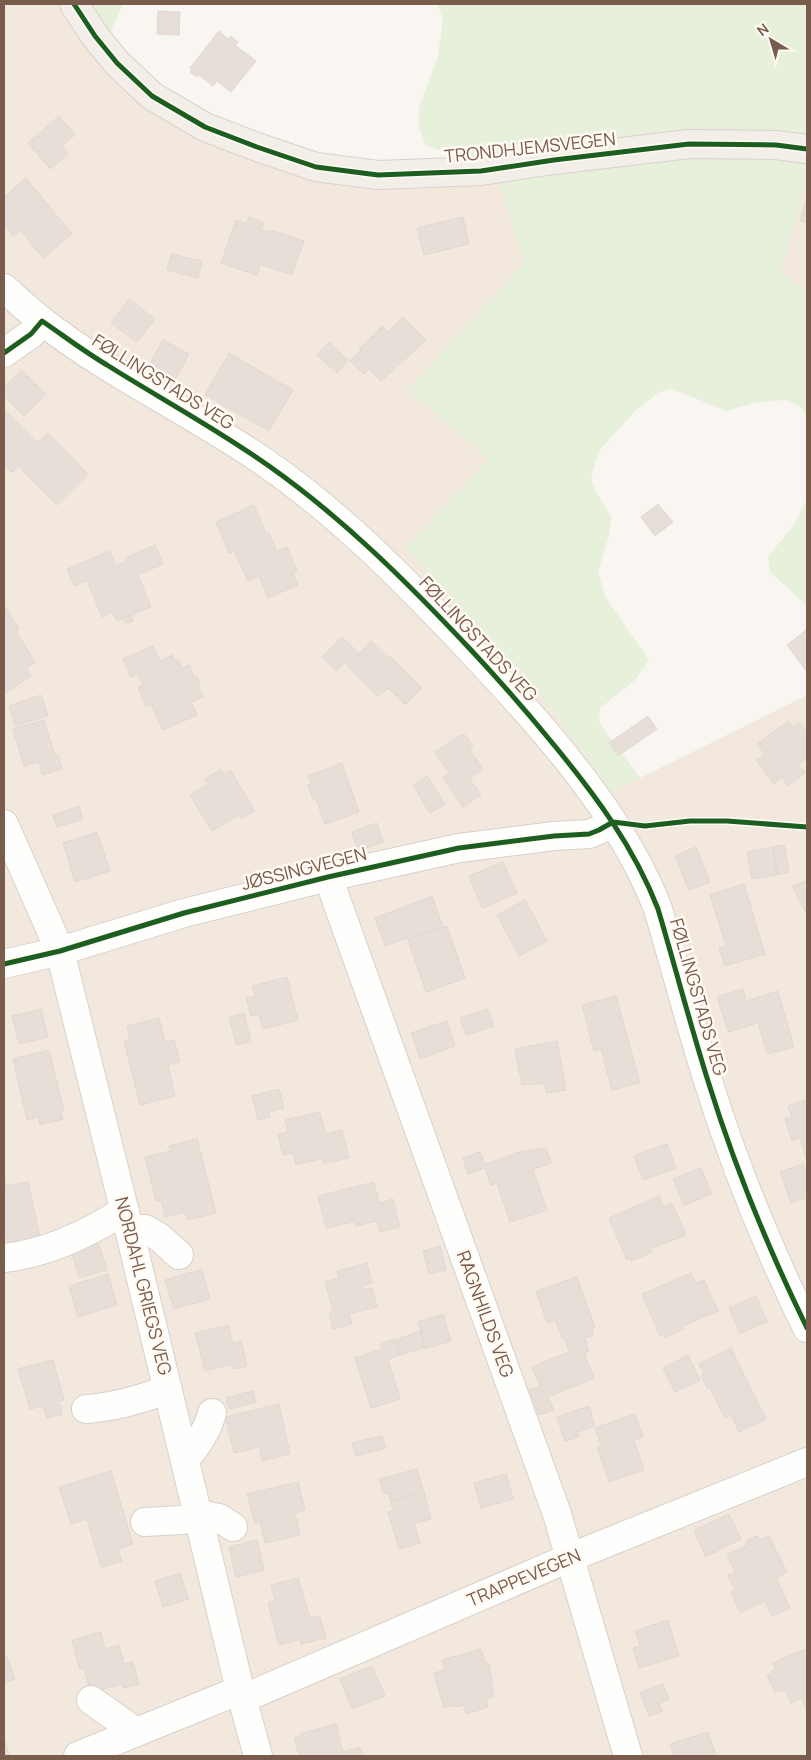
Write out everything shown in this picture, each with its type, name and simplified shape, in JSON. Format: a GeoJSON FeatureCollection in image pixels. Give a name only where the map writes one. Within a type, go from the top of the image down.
{"type":"FeatureCollection","features":[{"type":"Feature","properties":{"kind":"main road","name":"TRONDHJEMSVEGEN"},"geometry":{"type":"LineString","coordinates":[[74,4],[95,36],[117,64],[152,96],[206,127],[316,167],[378,175],[481,171],[554,160],[689,144],[776,145],[807,149]]}},
{"type":"Feature","properties":{"kind":"street","name":"FØLLINGSTADS VEG"},"geometry":{"type":"LineString","coordinates":[[4,288],[42,321],[104,364],[268,464],[353,532],[410,585],[511,693],[564,758],[613,822],[647,881],[658,909],[708,1081],[730,1147],[783,1279],[807,1328]]}},
{"type":"Feature","properties":{"kind":"street"},"geometry":{"type":"LineString","coordinates":[[4,353],[32,334],[42,321]]}},
{"type":"Feature","properties":{"kind":"street","name":"JØSSINGVEGEN"},"geometry":{"type":"LineString","coordinates":[[4,964],[60,951],[184,912],[328,877],[459,848],[554,836],[589,834],[613,822]]}},
{"type":"Feature","properties":{"kind":"street","name":"NORDAHL GRIEGS VEG"},"geometry":{"type":"LineString","coordinates":[[4,824],[60,951],[198,1516],[204,1580],[241,1694],[258,1756]]}},
{"type":"Feature","properties":{"kind":"street","name":"RAGNHILDS VEG"},"geometry":{"type":"LineString","coordinates":[[328,877],[557,1514],[628,1756]]}},
{"type":"Feature","properties":{"kind":"street"},"geometry":{"type":"LineString","coordinates":[[4,1258],[25,1256],[62,1244],[101,1226],[127,1219],[159,1237],[179,1256]]}},
{"type":"Feature","properties":{"kind":"street"},"geometry":{"type":"LineString","coordinates":[[86,1410],[112,1407],[168,1389]]}},
{"type":"Feature","properties":{"kind":"street"},"geometry":{"type":"LineString","coordinates":[[185,1460],[199,1443],[209,1426],[212,1413]]}},
{"type":"Feature","properties":{"kind":"street","name":"TRAPPEVEGEN"},"geometry":{"type":"LineString","coordinates":[[78,1756],[136,1732],[241,1694],[807,1462]]}},
{"type":"Feature","properties":{"kind":"street"},"geometry":{"type":"LineString","coordinates":[[145,1522],[198,1516],[219,1518],[233,1527]]}},
{"type":"Feature","properties":{"kind":"street"},"geometry":{"type":"LineString","coordinates":[[92,1700],[136,1732]]}},
{"type":"Feature","properties":{"kind":"shaded area"},"geometry":{"type":"Polygon","coordinates":[[[4,4],[53,4],[108,37],[178,121],[248,152],[497,171],[524,263],[408,390],[489,459],[536,688],[612,792],[807,695],[807,1756],[4,1756],[4,4]]]}},
{"type":"Feature","properties":{"kind":"shaded area"},"geometry":{"type":"Polygon","coordinates":[[[807,178],[807,293],[781,272],[807,178]]]}},
{"type":"Feature","properties":{"kind":"green space"},"geometry":{"type":"Polygon","coordinates":[[[53,4],[123,4],[108,37],[53,4]]]}},
{"type":"Feature","properties":{"kind":"green space"},"geometry":{"type":"Polygon","coordinates":[[[437,4],[807,4],[807,178],[781,272],[807,293],[807,417],[799,406],[785,400],[754,403],[727,411],[672,389],[659,392],[637,409],[599,451],[591,478],[596,492],[611,516],[610,531],[598,572],[606,598],[649,660],[633,682],[600,708],[599,721],[606,733],[641,778],[612,792],[536,688],[405,548],[489,459],[408,390],[524,263],[496,171],[426,145],[419,128],[419,108],[438,56],[443,19],[437,4]]]}},
{"type":"Feature","properties":{"kind":"green space"},"geometry":{"type":"Polygon","coordinates":[[[807,499],[807,606],[770,572],[768,557],[795,523],[807,499]]]}},
{"type":"Feature","properties":{"kind":"building"},"geometry":{"type":"Polygon","coordinates":[[[158,11],[180,12],[179,35],[157,34],[158,11]]]}},
{"type":"Feature","properties":{"kind":"building"},"geometry":{"type":"Polygon","coordinates":[[[219,31],[228,39],[231,36],[238,42],[235,45],[256,61],[231,92],[217,81],[213,86],[199,75],[197,77],[190,72],[192,70],[190,68],[219,31]]]}},
{"type":"Feature","properties":{"kind":"building"},"geometry":{"type":"Polygon","coordinates":[[[59,116],[75,135],[61,146],[68,154],[50,169],[28,143],[59,116]]]}},
{"type":"Feature","properties":{"kind":"building"},"geometry":{"type":"Polygon","coordinates":[[[26,178],[72,234],[43,258],[20,230],[13,236],[4,225],[4,197],[26,178]]]}},
{"type":"Feature","properties":{"kind":"building"},"geometry":{"type":"Polygon","coordinates":[[[807,197],[807,223],[800,221],[807,197]]]}},
{"type":"Feature","properties":{"kind":"building"},"geometry":{"type":"Polygon","coordinates":[[[249,217],[264,223],[261,229],[270,232],[271,230],[304,241],[292,275],[260,264],[257,275],[221,263],[236,220],[246,224],[249,217]]]}},
{"type":"Feature","properties":{"kind":"building"},"geometry":{"type":"Polygon","coordinates":[[[463,217],[469,244],[424,255],[417,228],[463,217]]]}},
{"type":"Feature","properties":{"kind":"building"},"geometry":{"type":"Polygon","coordinates":[[[171,254],[202,261],[198,278],[167,270],[171,254]]]}},
{"type":"Feature","properties":{"kind":"building"},"geometry":{"type":"Polygon","coordinates":[[[129,299],[155,319],[137,342],[111,323],[129,299]]]}},
{"type":"Feature","properties":{"kind":"building"},"geometry":{"type":"Polygon","coordinates":[[[403,317],[426,340],[381,381],[369,369],[364,374],[350,361],[382,326],[388,332],[403,317]]]}},
{"type":"Feature","properties":{"kind":"building"},"geometry":{"type":"Polygon","coordinates":[[[163,340],[189,354],[175,379],[149,365],[163,340]]]}},
{"type":"Feature","properties":{"kind":"building"},"geometry":{"type":"Polygon","coordinates":[[[329,342],[348,360],[337,373],[317,355],[329,342]]]}},
{"type":"Feature","properties":{"kind":"building"},"geometry":{"type":"Polygon","coordinates":[[[229,353],[293,390],[269,431],[205,395],[229,353]]]}},
{"type":"Feature","properties":{"kind":"building"},"geometry":{"type":"Polygon","coordinates":[[[22,370],[46,394],[24,416],[4,396],[4,387],[22,370]]]}},
{"type":"Feature","properties":{"kind":"building"},"geometry":{"type":"Polygon","coordinates":[[[4,409],[37,443],[48,433],[88,474],[57,505],[18,466],[12,473],[4,464],[4,409]]]}},
{"type":"Feature","properties":{"kind":"building"},"geometry":{"type":"Polygon","coordinates":[[[658,504],[673,522],[655,536],[641,517],[658,504]]]}},
{"type":"Feature","properties":{"kind":"building"},"geometry":{"type":"Polygon","coordinates":[[[254,505],[267,535],[269,533],[277,551],[287,547],[297,571],[293,573],[298,585],[268,598],[259,576],[248,581],[234,551],[229,553],[216,522],[254,505]]]}},
{"type":"Feature","properties":{"kind":"building"},"geometry":{"type":"Polygon","coordinates":[[[155,545],[163,564],[138,575],[151,607],[131,615],[133,621],[126,623],[124,618],[117,621],[113,612],[102,617],[87,580],[74,586],[67,569],[110,551],[116,566],[127,561],[125,558],[155,545]]]}},
{"type":"Feature","properties":{"kind":"building"},"geometry":{"type":"Polygon","coordinates":[[[4,605],[19,629],[16,632],[35,662],[26,668],[31,676],[4,694],[4,605]]]}},
{"type":"Feature","properties":{"kind":"building"},"geometry":{"type":"Polygon","coordinates":[[[807,629],[807,672],[787,645],[807,629]]]}},
{"type":"Feature","properties":{"kind":"building"},"geometry":{"type":"Polygon","coordinates":[[[342,637],[359,653],[348,664],[346,662],[336,671],[322,657],[342,637]]]}},
{"type":"Feature","properties":{"kind":"building"},"geometry":{"type":"Polygon","coordinates":[[[371,641],[388,658],[390,656],[422,688],[405,705],[388,688],[378,697],[347,666],[371,641]]]}},
{"type":"Feature","properties":{"kind":"building"},"geometry":{"type":"Polygon","coordinates":[[[153,646],[160,661],[172,655],[174,660],[179,660],[182,668],[189,665],[200,685],[198,685],[203,697],[191,702],[197,715],[163,730],[151,704],[146,707],[138,687],[143,685],[138,674],[131,677],[123,659],[153,646]]]}},
{"type":"Feature","properties":{"kind":"building"},"geometry":{"type":"Polygon","coordinates":[[[41,695],[48,716],[15,726],[9,706],[41,695]]]}},
{"type":"Feature","properties":{"kind":"building"},"geometry":{"type":"Polygon","coordinates":[[[648,716],[657,729],[618,756],[609,743],[648,716]]]}},
{"type":"Feature","properties":{"kind":"building"},"geometry":{"type":"Polygon","coordinates":[[[44,720],[55,756],[58,755],[62,769],[42,775],[39,762],[24,766],[13,729],[44,720]]]}},
{"type":"Feature","properties":{"kind":"building"},"geometry":{"type":"Polygon","coordinates":[[[788,721],[792,727],[799,722],[807,733],[807,758],[799,765],[805,773],[788,786],[782,777],[774,784],[756,760],[765,754],[757,744],[788,721]]]}},
{"type":"Feature","properties":{"kind":"building"},"geometry":{"type":"Polygon","coordinates":[[[464,734],[473,746],[469,749],[483,769],[469,778],[481,795],[463,807],[443,777],[449,773],[435,752],[464,734]]]}},
{"type":"Feature","properties":{"kind":"building"},"geometry":{"type":"Polygon","coordinates":[[[342,763],[359,812],[325,824],[316,799],[313,800],[308,785],[311,784],[308,776],[342,763]]]}},
{"type":"Feature","properties":{"kind":"building"},"geometry":{"type":"Polygon","coordinates":[[[221,769],[224,774],[230,770],[255,811],[241,819],[239,815],[212,831],[190,795],[208,784],[205,779],[221,769]]]}},
{"type":"Feature","properties":{"kind":"building"},"geometry":{"type":"Polygon","coordinates":[[[427,776],[445,804],[430,813],[413,785],[427,776]]]}},
{"type":"Feature","properties":{"kind":"building"},"geometry":{"type":"Polygon","coordinates":[[[79,806],[83,819],[57,827],[53,815],[79,806]]]}},
{"type":"Feature","properties":{"kind":"building"},"geometry":{"type":"Polygon","coordinates":[[[377,823],[383,842],[358,851],[352,832],[377,823]]]}},
{"type":"Feature","properties":{"kind":"building"},"geometry":{"type":"Polygon","coordinates":[[[97,832],[110,871],[75,882],[63,843],[97,832]]]}},
{"type":"Feature","properties":{"kind":"building"},"geometry":{"type":"Polygon","coordinates":[[[784,845],[789,872],[777,875],[773,847],[784,845]]]}},
{"type":"Feature","properties":{"kind":"building"},"geometry":{"type":"Polygon","coordinates":[[[696,847],[710,882],[689,890],[675,856],[696,847]]]}},
{"type":"Feature","properties":{"kind":"building"},"geometry":{"type":"Polygon","coordinates":[[[773,847],[777,875],[752,879],[747,852],[773,847]]]}},
{"type":"Feature","properties":{"kind":"building"},"geometry":{"type":"Polygon","coordinates":[[[503,862],[517,893],[482,908],[469,876],[503,862]]]}},
{"type":"Feature","properties":{"kind":"building"},"geometry":{"type":"Polygon","coordinates":[[[807,880],[807,915],[793,886],[807,880]]]}},
{"type":"Feature","properties":{"kind":"building"},"geometry":{"type":"Polygon","coordinates":[[[744,884],[765,954],[725,966],[719,948],[726,946],[710,895],[744,884]]]}},
{"type":"Feature","properties":{"kind":"building"},"geometry":{"type":"Polygon","coordinates":[[[432,896],[443,927],[385,946],[375,918],[432,896]]]}},
{"type":"Feature","properties":{"kind":"building"},"geometry":{"type":"Polygon","coordinates":[[[525,900],[547,941],[519,956],[497,915],[525,900]]]}},
{"type":"Feature","properties":{"kind":"building"},"geometry":{"type":"Polygon","coordinates":[[[447,926],[465,978],[426,992],[408,940],[447,926]]]}},
{"type":"Feature","properties":{"kind":"building"},"geometry":{"type":"Polygon","coordinates":[[[287,977],[298,1020],[263,1029],[259,1015],[251,1016],[246,998],[255,996],[252,986],[287,977]]]}},
{"type":"Feature","properties":{"kind":"building"},"geometry":{"type":"Polygon","coordinates":[[[743,989],[746,1001],[778,991],[794,1047],[767,1054],[758,1023],[728,1032],[717,997],[743,989]]]}},
{"type":"Feature","properties":{"kind":"building"},"geometry":{"type":"Polygon","coordinates":[[[616,996],[640,1083],[612,1090],[601,1049],[594,1051],[582,1005],[616,996]]]}},
{"type":"Feature","properties":{"kind":"building"},"geometry":{"type":"Polygon","coordinates":[[[41,1009],[48,1037],[19,1044],[12,1016],[41,1009]]]}},
{"type":"Feature","properties":{"kind":"building"},"geometry":{"type":"Polygon","coordinates":[[[488,1009],[494,1026],[466,1035],[460,1018],[488,1009]]]}},
{"type":"Feature","properties":{"kind":"building"},"geometry":{"type":"Polygon","coordinates":[[[244,1013],[251,1042],[236,1045],[229,1017],[244,1013]]]}},
{"type":"Feature","properties":{"kind":"building"},"geometry":{"type":"Polygon","coordinates":[[[159,1018],[165,1042],[174,1040],[180,1062],[168,1065],[175,1096],[140,1105],[124,1041],[130,1039],[127,1026],[159,1018]]]}},
{"type":"Feature","properties":{"kind":"building"},"geometry":{"type":"Polygon","coordinates":[[[447,1021],[455,1046],[420,1059],[411,1033],[447,1021]]]}},
{"type":"Feature","properties":{"kind":"building"},"geometry":{"type":"Polygon","coordinates":[[[557,1041],[566,1090],[547,1093],[545,1083],[522,1085],[515,1049],[557,1041]]]}},
{"type":"Feature","properties":{"kind":"building"},"geometry":{"type":"Polygon","coordinates":[[[49,1050],[64,1111],[61,1112],[63,1119],[40,1125],[38,1117],[27,1120],[13,1059],[49,1050]]]}},
{"type":"Feature","properties":{"kind":"building"},"geometry":{"type":"Polygon","coordinates":[[[279,1089],[284,1108],[269,1112],[270,1117],[258,1120],[252,1096],[279,1089]]]}},
{"type":"Feature","properties":{"kind":"building"},"geometry":{"type":"Polygon","coordinates":[[[807,1099],[807,1161],[800,1138],[792,1141],[785,1119],[792,1117],[788,1106],[807,1099]]]}},
{"type":"Feature","properties":{"kind":"building"},"geometry":{"type":"Polygon","coordinates":[[[320,1112],[326,1134],[342,1130],[349,1158],[324,1163],[323,1158],[296,1165],[293,1153],[283,1155],[278,1135],[288,1132],[285,1120],[320,1112]]]}},
{"type":"Feature","properties":{"kind":"building"},"geometry":{"type":"Polygon","coordinates":[[[197,1139],[216,1213],[188,1220],[185,1212],[165,1217],[161,1200],[156,1201],[145,1157],[170,1151],[169,1146],[197,1139]]]}},
{"type":"Feature","properties":{"kind":"building"},"geometry":{"type":"Polygon","coordinates":[[[667,1144],[676,1168],[643,1180],[634,1156],[667,1144]]]}},
{"type":"Feature","properties":{"kind":"building"},"geometry":{"type":"Polygon","coordinates":[[[546,1148],[551,1163],[533,1169],[547,1210],[510,1222],[497,1183],[491,1185],[485,1168],[468,1174],[463,1158],[480,1152],[485,1164],[526,1150],[546,1148]]]}},
{"type":"Feature","properties":{"kind":"building"},"geometry":{"type":"Polygon","coordinates":[[[803,1164],[807,1175],[807,1197],[791,1203],[780,1172],[803,1164]]]}},
{"type":"Feature","properties":{"kind":"building"},"geometry":{"type":"Polygon","coordinates":[[[701,1168],[712,1194],[684,1205],[673,1179],[701,1168]]]}},
{"type":"Feature","properties":{"kind":"building"},"geometry":{"type":"Polygon","coordinates":[[[4,1177],[6,1186],[28,1182],[41,1241],[9,1248],[6,1235],[4,1235],[4,1177]]]}},
{"type":"Feature","properties":{"kind":"building"},"geometry":{"type":"Polygon","coordinates":[[[374,1182],[379,1203],[393,1199],[400,1227],[380,1232],[377,1221],[356,1226],[355,1221],[326,1228],[318,1196],[374,1182]]]}},
{"type":"Feature","properties":{"kind":"building"},"geometry":{"type":"Polygon","coordinates":[[[659,1196],[664,1207],[672,1203],[686,1235],[650,1249],[652,1252],[631,1261],[630,1258],[627,1260],[609,1218],[659,1196]]]}},
{"type":"Feature","properties":{"kind":"building"},"geometry":{"type":"Polygon","coordinates":[[[94,1241],[95,1243],[98,1242],[107,1270],[79,1278],[71,1251],[94,1241]]]}},
{"type":"Feature","properties":{"kind":"building"},"geometry":{"type":"Polygon","coordinates":[[[440,1246],[446,1270],[429,1274],[423,1251],[440,1246]]]}},
{"type":"Feature","properties":{"kind":"building"},"geometry":{"type":"Polygon","coordinates":[[[367,1263],[372,1283],[363,1285],[364,1290],[372,1288],[377,1307],[349,1314],[352,1324],[333,1329],[329,1313],[333,1312],[325,1282],[339,1278],[337,1271],[367,1263]]]}},
{"type":"Feature","properties":{"kind":"building"},"geometry":{"type":"Polygon","coordinates":[[[202,1269],[210,1299],[174,1309],[165,1280],[202,1269]]]}},
{"type":"Feature","properties":{"kind":"building"},"geometry":{"type":"Polygon","coordinates":[[[691,1273],[696,1283],[704,1280],[718,1311],[682,1326],[684,1329],[665,1337],[664,1334],[660,1336],[642,1294],[691,1273]]]}},
{"type":"Feature","properties":{"kind":"building"},"geometry":{"type":"Polygon","coordinates":[[[108,1274],[117,1305],[78,1317],[69,1286],[108,1274]]]}},
{"type":"Feature","properties":{"kind":"building"},"geometry":{"type":"Polygon","coordinates":[[[577,1277],[595,1327],[592,1328],[594,1335],[585,1338],[589,1351],[584,1353],[594,1378],[548,1397],[554,1410],[539,1415],[529,1390],[540,1386],[532,1367],[569,1352],[555,1320],[547,1323],[536,1291],[577,1277]]]}},
{"type":"Feature","properties":{"kind":"building"},"geometry":{"type":"Polygon","coordinates":[[[756,1296],[767,1322],[740,1333],[729,1308],[756,1296]]]}},
{"type":"Feature","properties":{"kind":"building"},"geometry":{"type":"Polygon","coordinates":[[[443,1314],[451,1341],[424,1349],[426,1347],[418,1322],[443,1314]]]}},
{"type":"Feature","properties":{"kind":"building"},"geometry":{"type":"Polygon","coordinates":[[[228,1325],[233,1343],[241,1341],[247,1366],[233,1369],[232,1364],[205,1371],[195,1333],[228,1325]]]}},
{"type":"Feature","properties":{"kind":"building"},"geometry":{"type":"Polygon","coordinates":[[[421,1331],[426,1347],[400,1355],[395,1340],[421,1331]]]}},
{"type":"Feature","properties":{"kind":"building"},"geometry":{"type":"Polygon","coordinates":[[[395,1339],[400,1355],[388,1359],[400,1399],[371,1408],[355,1358],[382,1349],[381,1344],[395,1339]]]}},
{"type":"Feature","properties":{"kind":"building"},"geometry":{"type":"Polygon","coordinates":[[[731,1348],[766,1419],[739,1432],[731,1415],[725,1418],[710,1388],[708,1389],[701,1376],[704,1374],[699,1364],[731,1348]]]}},
{"type":"Feature","properties":{"kind":"building"},"geometry":{"type":"Polygon","coordinates":[[[688,1355],[700,1380],[675,1392],[663,1368],[688,1355]]]}},
{"type":"Feature","properties":{"kind":"building"},"geometry":{"type":"Polygon","coordinates":[[[53,1360],[64,1400],[59,1401],[62,1414],[47,1418],[43,1406],[30,1409],[18,1369],[53,1360]]]}},
{"type":"Feature","properties":{"kind":"building"},"geometry":{"type":"Polygon","coordinates":[[[253,1391],[256,1402],[229,1409],[226,1398],[253,1391]]]}},
{"type":"Feature","properties":{"kind":"building"},"geometry":{"type":"Polygon","coordinates":[[[279,1404],[290,1454],[262,1461],[259,1447],[234,1453],[225,1417],[279,1404]]]}},
{"type":"Feature","properties":{"kind":"building"},"geometry":{"type":"Polygon","coordinates":[[[589,1406],[595,1426],[577,1432],[579,1437],[565,1441],[557,1417],[589,1406]]]}},
{"type":"Feature","properties":{"kind":"building"},"geometry":{"type":"Polygon","coordinates":[[[635,1414],[643,1437],[634,1440],[644,1470],[609,1482],[597,1447],[601,1446],[595,1428],[635,1414]]]}},
{"type":"Feature","properties":{"kind":"building"},"geometry":{"type":"Polygon","coordinates":[[[382,1436],[386,1448],[356,1456],[352,1443],[382,1436]]]}},
{"type":"Feature","properties":{"kind":"building"},"geometry":{"type":"Polygon","coordinates":[[[417,1469],[424,1492],[391,1502],[388,1493],[384,1494],[379,1479],[417,1469]]]}},
{"type":"Feature","properties":{"kind":"building"},"geometry":{"type":"Polygon","coordinates":[[[111,1471],[133,1544],[118,1549],[122,1561],[101,1567],[87,1519],[71,1524],[59,1487],[111,1471]]]}},
{"type":"Feature","properties":{"kind":"building"},"geometry":{"type":"Polygon","coordinates":[[[506,1474],[513,1499],[481,1508],[474,1483],[506,1474]]]}},
{"type":"Feature","properties":{"kind":"building"},"geometry":{"type":"Polygon","coordinates":[[[298,1482],[305,1510],[295,1513],[300,1535],[265,1543],[260,1522],[255,1523],[247,1494],[298,1482]]]}},
{"type":"Feature","properties":{"kind":"building"},"geometry":{"type":"Polygon","coordinates":[[[424,1492],[431,1519],[414,1523],[420,1543],[399,1549],[388,1512],[393,1511],[391,1502],[424,1492]]]}},
{"type":"Feature","properties":{"kind":"building"},"geometry":{"type":"Polygon","coordinates":[[[729,1514],[741,1539],[717,1552],[705,1556],[694,1530],[729,1514]]]}},
{"type":"Feature","properties":{"kind":"building"},"geometry":{"type":"Polygon","coordinates":[[[757,1536],[759,1540],[769,1536],[787,1572],[776,1578],[790,1608],[772,1616],[765,1601],[740,1613],[731,1592],[735,1590],[728,1575],[735,1572],[727,1554],[748,1545],[746,1541],[757,1536]]]}},
{"type":"Feature","properties":{"kind":"building"},"geometry":{"type":"Polygon","coordinates":[[[257,1540],[264,1570],[236,1577],[229,1547],[257,1540]]]}},
{"type":"Feature","properties":{"kind":"building"},"geometry":{"type":"Polygon","coordinates":[[[180,1573],[189,1599],[163,1607],[155,1581],[180,1573]]]}},
{"type":"Feature","properties":{"kind":"building"},"geometry":{"type":"Polygon","coordinates":[[[298,1578],[310,1618],[320,1616],[326,1638],[301,1644],[300,1639],[279,1645],[268,1603],[275,1600],[271,1585],[298,1578]]]}},
{"type":"Feature","properties":{"kind":"building"},"geometry":{"type":"Polygon","coordinates":[[[668,1620],[679,1656],[639,1668],[633,1648],[640,1646],[635,1631],[668,1620]]]}},
{"type":"Feature","properties":{"kind":"building"},"geometry":{"type":"Polygon","coordinates":[[[101,1632],[105,1649],[119,1645],[124,1664],[133,1662],[139,1684],[123,1688],[122,1684],[96,1691],[94,1686],[89,1687],[84,1668],[80,1670],[72,1640],[101,1632]]]}},
{"type":"Feature","properties":{"kind":"building"},"geometry":{"type":"Polygon","coordinates":[[[807,1648],[807,1711],[801,1698],[791,1703],[785,1690],[782,1692],[780,1689],[775,1692],[767,1675],[773,1673],[772,1671],[776,1669],[773,1663],[807,1648]]]}},
{"type":"Feature","properties":{"kind":"building"},"geometry":{"type":"Polygon","coordinates":[[[481,1649],[485,1663],[488,1662],[493,1683],[491,1684],[494,1697],[486,1699],[488,1707],[466,1714],[464,1705],[444,1708],[434,1673],[445,1670],[442,1660],[481,1649]]]}},
{"type":"Feature","properties":{"kind":"building"},"geometry":{"type":"Polygon","coordinates":[[[7,1657],[15,1679],[4,1683],[4,1658],[7,1657]]]}},
{"type":"Feature","properties":{"kind":"building"},"geometry":{"type":"Polygon","coordinates":[[[372,1666],[385,1696],[352,1709],[340,1679],[372,1666]]]}},
{"type":"Feature","properties":{"kind":"building"},"geometry":{"type":"Polygon","coordinates":[[[663,1684],[669,1699],[659,1703],[662,1711],[649,1716],[640,1693],[663,1684]]]}},
{"type":"Feature","properties":{"kind":"building"},"geometry":{"type":"Polygon","coordinates":[[[336,1724],[343,1752],[360,1747],[363,1756],[299,1756],[294,1738],[301,1736],[300,1734],[336,1724]]]}},
{"type":"Feature","properties":{"kind":"building"},"geometry":{"type":"Polygon","coordinates":[[[708,1732],[716,1756],[674,1756],[670,1744],[708,1732]]]}},
{"type":"Feature","properties":{"kind":"building"},"geometry":{"type":"Polygon","coordinates":[[[4,1737],[9,1756],[4,1756],[4,1737]]]}},
{"type":"Feature","properties":{"kind":"cycle path"},"geometry":{"type":"LineString","coordinates":[[74,4],[95,36],[117,63],[152,96],[205,127],[316,167],[378,175],[481,171],[554,160],[689,144],[776,145],[807,149]]}},
{"type":"Feature","properties":{"kind":"cycle path"},"geometry":{"type":"LineString","coordinates":[[4,353],[31,334],[42,321],[99,360],[269,466],[297,486],[399,576],[482,662],[554,745],[585,783],[626,843],[638,864],[658,909],[701,1060],[740,1175],[765,1237],[807,1328]]}},
{"type":"Feature","properties":{"kind":"cycle path"},"geometry":{"type":"LineString","coordinates":[[613,822],[645,826],[690,821],[727,821],[807,827]]}},
{"type":"Feature","properties":{"kind":"cycle path"},"geometry":{"type":"LineString","coordinates":[[4,964],[60,951],[184,913],[328,877],[459,848],[554,836],[589,834],[613,822]]}}]}
